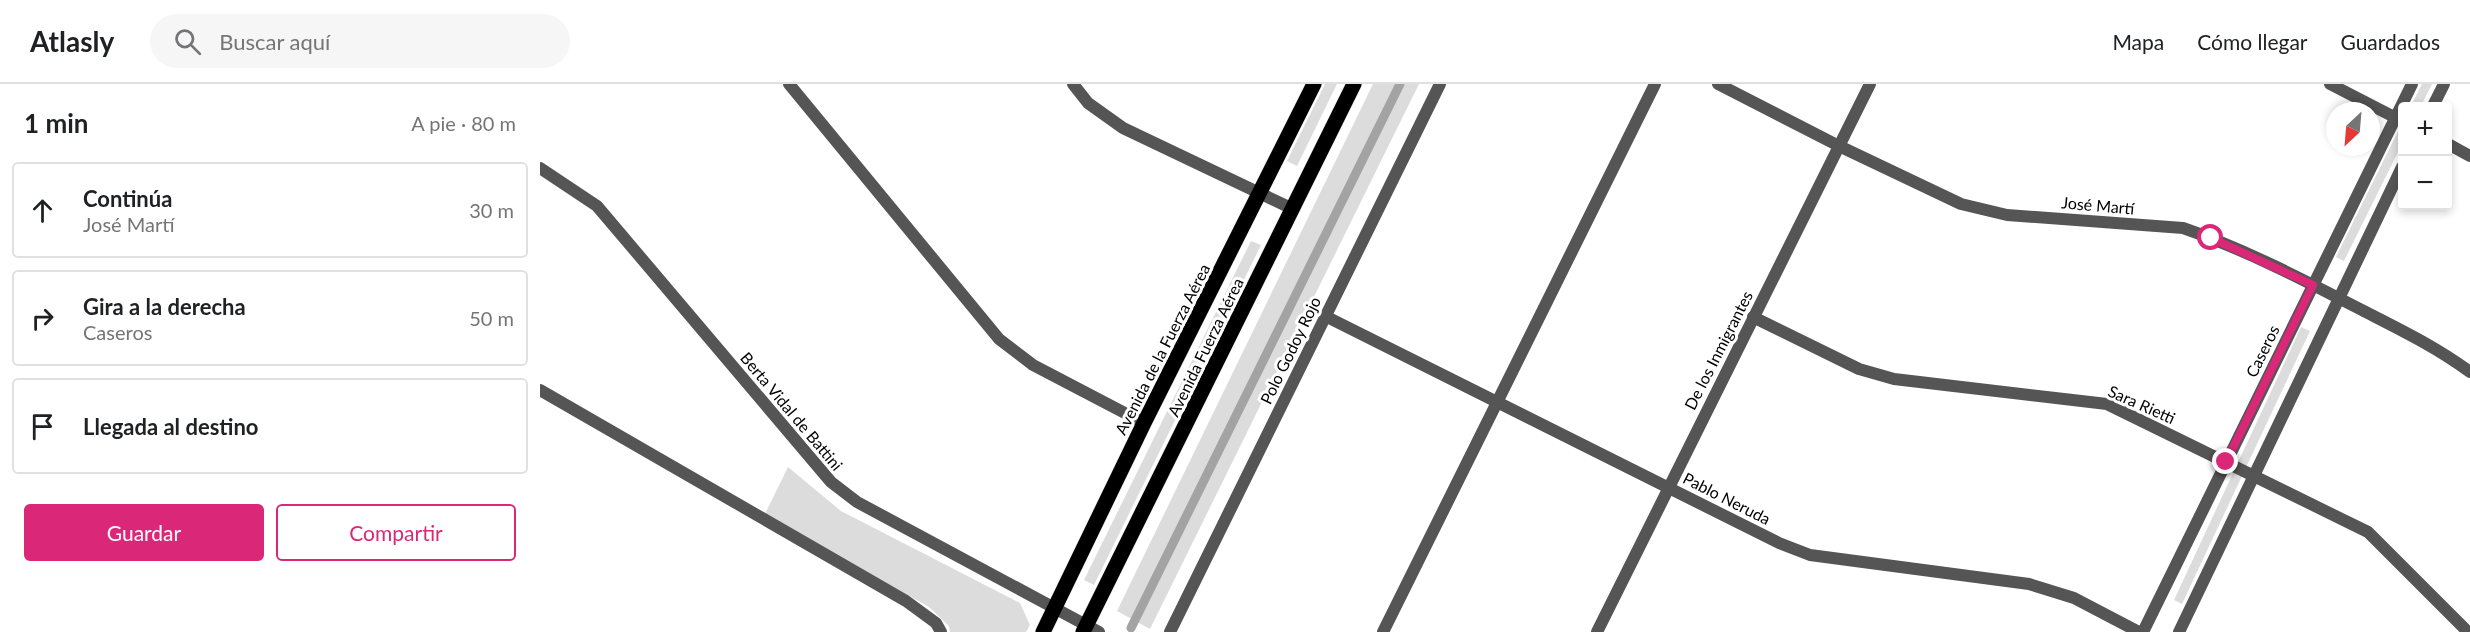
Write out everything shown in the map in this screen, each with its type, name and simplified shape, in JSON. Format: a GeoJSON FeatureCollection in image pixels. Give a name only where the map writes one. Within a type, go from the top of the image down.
{"type":"FeatureCollection","features":[{"type":"Feature","properties":{"kind":"main road","name":"Avenida de la Fuerza Aérea"},"geometry":{"type":"LineString","coordinates":[[1043,632],[1144,423],[1262,194],[1314,84]]}},
{"type":"Feature","properties":{"kind":"main road","name":"Avenida Fuerza Aérea"},"geometry":{"type":"LineString","coordinates":[[1089,630],[1354,84]]}},
{"type":"Feature","properties":{"kind":"street"},"geometry":{"type":"LineString","coordinates":[[789,84],[999,339],[1033,365],[1144,423]]}},
{"type":"Feature","properties":{"kind":"street"},"geometry":{"type":"LineString","coordinates":[[1073,84],[1088,103],[1123,128],[1293,209]]}},
{"type":"Feature","properties":{"kind":"street","name":"Polo Godoy Rojo"},"geometry":{"type":"LineString","coordinates":[[1170,632],[1440,84]]}},
{"type":"Feature","properties":{"kind":"street"},"geometry":{"type":"LineString","coordinates":[[1383,632],[1655,84]]}},
{"type":"Feature","properties":{"kind":"street","name":"José Martí"},"geometry":{"type":"LineString","coordinates":[[1718,84],[1839,146],[1961,204],[2007,214],[2183,228],[2211,238],[2338,297],[2442,352],[2470,372]]}},
{"type":"Feature","properties":{"kind":"street","name":"De los Inmigrantes"},"geometry":{"type":"LineString","coordinates":[[1597,632],[1870,84]]}},
{"type":"Feature","properties":{"kind":"street"},"geometry":{"type":"LineString","coordinates":[[2330,84],[2398,118]]}},
{"type":"Feature","properties":{"kind":"street","name":"Caseros"},"geometry":{"type":"LineString","coordinates":[[2405,102],[2412,84]]}},
{"type":"Feature","properties":{"kind":"street"},"geometry":{"type":"LineString","coordinates":[[2435,102],[2444,84]]}},
{"type":"Feature","properties":{"kind":"street","name":"Caseros"},"geometry":{"type":"LineString","coordinates":[[2141,632],[2313,285],[2398,121]]}},
{"type":"Feature","properties":{"kind":"street"},"geometry":{"type":"LineString","coordinates":[[2452,146],[2470,156]]}},
{"type":"Feature","properties":{"kind":"street","name":"Berta Vidal de Battini"},"geometry":{"type":"LineString","coordinates":[[540,168],[597,206],[831,482],[856,502],[1055,608],[1089,630]]}},
{"type":"Feature","properties":{"kind":"street"},"geometry":{"type":"LineString","coordinates":[[2179,632],[2338,297],[2398,177]]}},
{"type":"Feature","properties":{"kind":"street","name":"Pablo Neruda"},"geometry":{"type":"LineString","coordinates":[[1324,316],[1779,543],[1810,555],[2030,584],[2074,598],[2141,632]]}},
{"type":"Feature","properties":{"kind":"street","name":"Sara Rietti"},"geometry":{"type":"LineString","coordinates":[[1753,317],[1859,369],[1894,379],[2107,404],[2368,532],[2468,632]]}},
{"type":"Feature","properties":{"kind":"street"},"geometry":{"type":"LineString","coordinates":[[540,390],[906,601],[936,623],[941,632]]}},
{"type":"Feature","properties":{"kind":"shaded area"},"geometry":{"type":"Polygon","coordinates":[[[1325,84],[1337,84],[1297,166],[1287,161],[1325,84]]]}},
{"type":"Feature","properties":{"kind":"shaded area"},"geometry":{"type":"Polygon","coordinates":[[[1373,84],[1419,84],[1150,629],[1117,611],[1373,84]]]}},
{"type":"Feature","properties":{"kind":"shaded area"},"geometry":{"type":"Polygon","coordinates":[[[2422,84],[2432,84],[2423,102],[2413,102],[2422,84]]]}},
{"type":"Feature","properties":{"kind":"shaded area"},"geometry":{"type":"Polygon","coordinates":[[[2398,131],[2398,152],[2344,261],[2336,257],[2398,131]]]}},
{"type":"Feature","properties":{"kind":"shaded area"},"geometry":{"type":"Polygon","coordinates":[[[1251,241],[1261,245],[1094,585],[1084,580],[1251,241]]]}},
{"type":"Feature","properties":{"kind":"shaded area"},"geometry":{"type":"Polygon","coordinates":[[[2301,327],[2310,331],[2182,604],[2174,600],[2301,327]]]}},
{"type":"Feature","properties":{"kind":"shaded area"},"geometry":{"type":"Polygon","coordinates":[[[788,467],[841,511],[1020,603],[1030,625],[1026,632],[950,632],[949,626],[929,607],[765,514],[788,467]]]}},
{"type":"Feature","properties":{"kind":"waterway"},"geometry":{"type":"LineString","coordinates":[[1131,628],[1400,84]]}},
{"type":"Feature","properties":{"kind":"route"},"geometry":{"type":"LineString","coordinates":[[2211,238],[2313,285],[2226,462]]}}]}
